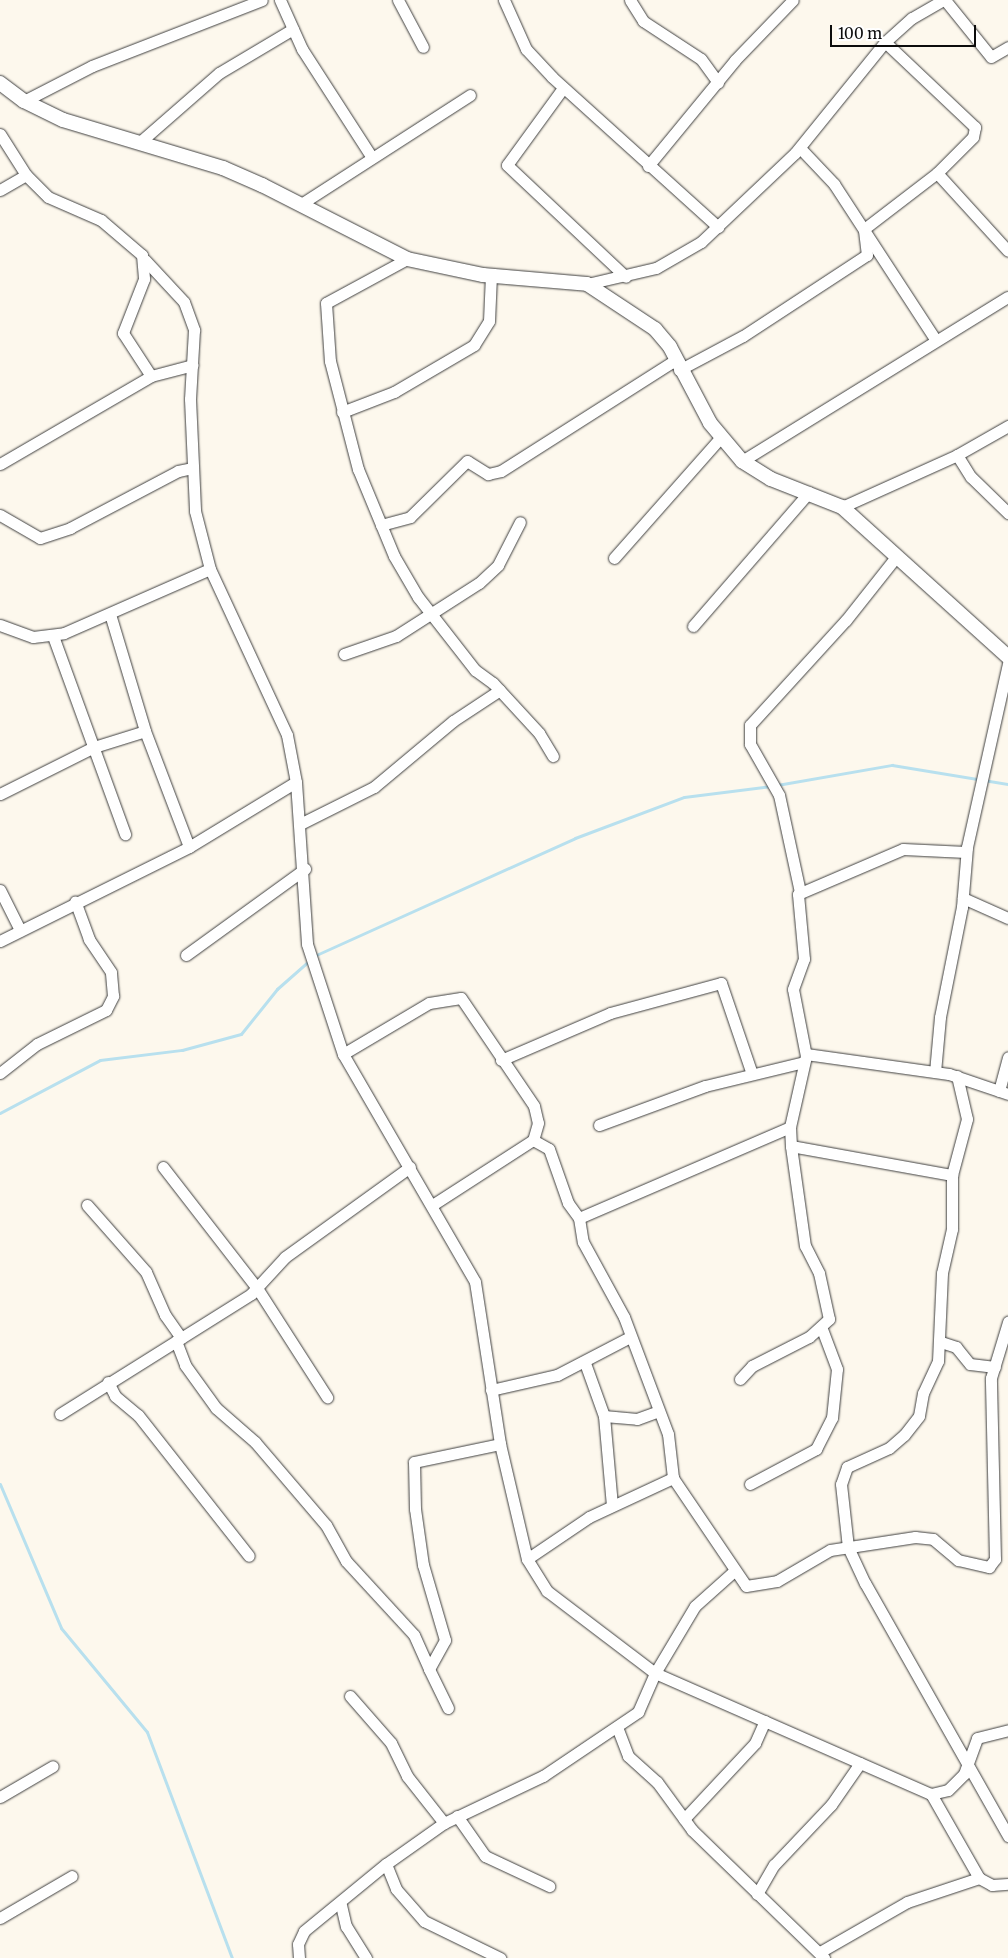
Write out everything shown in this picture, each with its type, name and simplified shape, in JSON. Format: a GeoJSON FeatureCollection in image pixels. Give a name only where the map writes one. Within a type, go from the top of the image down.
{"type":"FeatureCollection","features":[{"type":"Feature","properties":{"kind":"street"},"geometry":{"type":"LineString","coordinates":[[24,101],[92,66],[262,0]]}},
{"type":"Feature","properties":{"kind":"street"},"geometry":{"type":"LineString","coordinates":[[280,0],[293,29],[371,156]]}},
{"type":"Feature","properties":{"kind":"street"},"geometry":{"type":"LineString","coordinates":[[398,0],[423,47]]}},
{"type":"Feature","properties":{"kind":"street"},"geometry":{"type":"LineString","coordinates":[[504,0],[526,49],[564,88],[648,166],[718,227]]}},
{"type":"Feature","properties":{"kind":"street"},"geometry":{"type":"LineString","coordinates":[[630,0],[644,21],[701,58],[718,82]]}},
{"type":"Feature","properties":{"kind":"street"},"geometry":{"type":"LineString","coordinates":[[0,83],[24,101],[63,120],[223,168],[301,204],[407,259],[491,276],[587,284],[626,278],[675,260],[718,227],[800,148],[886,42],[912,18],[944,0],[990,57],[1008,47]]}},
{"type":"Feature","properties":{"kind":"street"},"geometry":{"type":"LineString","coordinates":[[648,166],[789,1]]}},
{"type":"Feature","properties":{"kind":"street"},"geometry":{"type":"LineString","coordinates":[[140,142],[219,73],[293,29]]}},
{"type":"Feature","properties":{"kind":"street"},"geometry":{"type":"LineString","coordinates":[[864,229],[937,173],[973,136],[975,127],[886,42]]}},
{"type":"Feature","properties":{"kind":"street"},"geometry":{"type":"LineString","coordinates":[[564,88],[507,165],[626,278]]}},
{"type":"Feature","properties":{"kind":"street"},"geometry":{"type":"LineString","coordinates":[[301,204],[371,156],[470,96]]}},
{"type":"Feature","properties":{"kind":"street"},"geometry":{"type":"LineString","coordinates":[[0,134],[26,176],[48,196],[102,220],[146,260],[184,302],[194,330],[192,468],[195,511],[210,569],[272,699],[287,735],[296,782],[305,869],[307,944],[343,1054],[432,1205],[474,1282],[500,1444],[527,1559],[547,1591],[655,1673],[931,1794],[979,1878],[992,1885],[1008,1884]]}},
{"type":"Feature","properties":{"kind":"street"},"geometry":{"type":"LineString","coordinates":[[800,148],[834,184],[935,339]]}},
{"type":"Feature","properties":{"kind":"street"},"geometry":{"type":"LineString","coordinates":[[937,173],[1008,252]]}},
{"type":"Feature","properties":{"kind":"street"},"geometry":{"type":"LineString","coordinates":[[0,190],[26,176]]}},
{"type":"Feature","properties":{"kind":"street"},"geometry":{"type":"LineString","coordinates":[[381,525],[410,517],[468,461],[488,474],[501,471],[677,365],[743,336],[867,254],[864,229]]}},
{"type":"Feature","properties":{"kind":"street"},"geometry":{"type":"LineString","coordinates":[[407,259],[326,303],[327,345],[342,412],[361,479],[408,582],[475,670],[500,690],[553,756]]}},
{"type":"Feature","properties":{"kind":"street"},"geometry":{"type":"LineString","coordinates":[[146,260],[144,279],[123,333],[151,376]]}},
{"type":"Feature","properties":{"kind":"street"},"geometry":{"type":"LineString","coordinates":[[342,412],[394,392],[474,345],[489,322],[491,276]]}},
{"type":"Feature","properties":{"kind":"street"},"geometry":{"type":"LineString","coordinates":[[587,284],[655,329],[721,437],[742,461],[770,479],[809,492],[842,507],[1008,657]]}},
{"type":"Feature","properties":{"kind":"street"},"geometry":{"type":"LineString","coordinates":[[742,461],[935,339],[1008,298]]}},
{"type":"Feature","properties":{"kind":"street"},"geometry":{"type":"LineString","coordinates":[[0,464],[151,376],[193,365]]}},
{"type":"Feature","properties":{"kind":"street"},"geometry":{"type":"LineString","coordinates":[[842,507],[957,455],[1008,426]]}},
{"type":"Feature","properties":{"kind":"street"},"geometry":{"type":"LineString","coordinates":[[614,558],[721,437]]}},
{"type":"Feature","properties":{"kind":"street"},"geometry":{"type":"LineString","coordinates":[[957,455],[971,477],[1008,513]]}},
{"type":"Feature","properties":{"kind":"street"},"geometry":{"type":"LineString","coordinates":[[0,515],[40,538],[70,528],[178,471],[192,468]]}},
{"type":"Feature","properties":{"kind":"street"},"geometry":{"type":"LineString","coordinates":[[693,626],[809,492]]}},
{"type":"Feature","properties":{"kind":"street"},"geometry":{"type":"LineString","coordinates":[[344,654],[396,636],[479,583],[498,565],[520,522]]}},
{"type":"Feature","properties":{"kind":"street"},"geometry":{"type":"LineString","coordinates":[[740,1379],[752,1366],[822,1329],[829,1319],[819,1273],[805,1246],[791,1146],[790,1127],[805,1058],[792,989],[804,959],[800,892],[779,795],[750,744],[750,725],[846,620],[896,557]]}},
{"type":"Feature","properties":{"kind":"street"},"geometry":{"type":"LineString","coordinates":[[0,625],[33,637],[53,636],[110,614],[210,569]]}},
{"type":"Feature","properties":{"kind":"street"},"geometry":{"type":"LineString","coordinates":[[110,614],[145,731],[189,847]]}},
{"type":"Feature","properties":{"kind":"street"},"geometry":{"type":"LineString","coordinates":[[53,636],[125,834]]}},
{"type":"Feature","properties":{"kind":"street"},"geometry":{"type":"LineString","coordinates":[[935,1072],[940,1017],[963,898],[966,852],[1008,663]]}},
{"type":"Feature","properties":{"kind":"street"},"geometry":{"type":"LineString","coordinates":[[300,824],[374,787],[452,721],[500,690]]}},
{"type":"Feature","properties":{"kind":"street"},"geometry":{"type":"LineString","coordinates":[[0,794],[94,747],[145,731]]}},
{"type":"Feature","properties":{"kind":"street"},"geometry":{"type":"LineString","coordinates":[[0,940],[75,901],[189,847],[296,782]]}},
{"type":"Feature","properties":{"kind":"street"},"geometry":{"type":"LineString","coordinates":[[800,892],[852,874],[903,849],[966,852]]}},
{"type":"Feature","properties":{"kind":"street"},"geometry":{"type":"LineString","coordinates":[[186,955],[305,869]]}},
{"type":"Feature","properties":{"kind":"street"},"geometry":{"type":"LineString","coordinates":[[0,890],[20,930]]}},
{"type":"Feature","properties":{"kind":"street"},"geometry":{"type":"LineString","coordinates":[[963,898],[1008,918]]}},
{"type":"Feature","properties":{"kind":"street"},"geometry":{"type":"LineString","coordinates":[[0,1073],[37,1044],[106,1010],[113,996],[111,972],[89,939],[75,901]]}},
{"type":"Feature","properties":{"kind":"street"},"geometry":{"type":"LineString","coordinates":[[501,1060],[610,1013],[722,983],[752,1074]]}},
{"type":"Feature","properties":{"kind":"street"},"geometry":{"type":"LineString","coordinates":[[343,1054],[429,1004],[450,997],[466,1001],[501,1060],[538,1114],[533,1140],[432,1205]]}},
{"type":"Feature","properties":{"kind":"street"},"geometry":{"type":"LineString","coordinates":[[599,1125],[619,1114],[658,1106],[706,1086],[805,1058],[935,1072],[957,1076],[1004,1093],[1008,1057]]}},
{"type":"Feature","properties":{"kind":"street"},"geometry":{"type":"LineString","coordinates":[[957,1076],[967,1118],[952,1176],[941,1342],[919,1416],[904,1435],[842,1472],[848,1546],[1008,1836]]}},
{"type":"Feature","properties":{"kind":"street"},"geometry":{"type":"LineString","coordinates":[[578,1218],[790,1127]]}},
{"type":"Feature","properties":{"kind":"street"},"geometry":{"type":"LineString","coordinates":[[533,1140],[549,1149],[568,1204],[578,1218],[584,1242],[624,1317],[668,1434],[673,1478],[733,1572],[746,1586],[764,1586],[822,1552],[848,1546],[933,1539],[958,1560],[989,1567],[992,1563],[990,1444],[994,1366],[1008,1322]]}},
{"type":"Feature","properties":{"kind":"street"},"geometry":{"type":"LineString","coordinates":[[791,1146],[952,1176]]}},
{"type":"Feature","properties":{"kind":"street"},"geometry":{"type":"LineString","coordinates":[[163,1167],[257,1288],[327,1397]]}},
{"type":"Feature","properties":{"kind":"street"},"geometry":{"type":"LineString","coordinates":[[60,1414],[257,1288],[284,1257],[410,1167]]}},
{"type":"Feature","properties":{"kind":"street"},"geometry":{"type":"LineString","coordinates":[[87,1205],[136,1258],[179,1339],[188,1370],[216,1408],[255,1442],[326,1526],[346,1561],[414,1635],[448,1708]]}},
{"type":"Feature","properties":{"kind":"street"},"geometry":{"type":"LineString","coordinates":[[750,1484],[816,1449],[832,1418],[837,1369],[822,1329]]}},
{"type":"Feature","properties":{"kind":"street"},"geometry":{"type":"LineString","coordinates":[[491,1390],[585,1363],[630,1337]]}},
{"type":"Feature","properties":{"kind":"street"},"geometry":{"type":"LineString","coordinates":[[941,1342],[956,1347],[970,1364],[994,1366]]}},
{"type":"Feature","properties":{"kind":"street"},"geometry":{"type":"LineString","coordinates":[[585,1363],[604,1416],[612,1506]]}},
{"type":"Feature","properties":{"kind":"street"},"geometry":{"type":"LineString","coordinates":[[108,1382],[115,1396],[138,1415],[249,1556]]}},
{"type":"Feature","properties":{"kind":"street"},"geometry":{"type":"LineString","coordinates":[[604,1416],[637,1419],[659,1411]]}},
{"type":"Feature","properties":{"kind":"street"},"geometry":{"type":"LineString","coordinates":[[429,1669],[445,1640],[423,1565],[415,1509],[414,1462],[500,1444]]}},
{"type":"Feature","properties":{"kind":"street"},"geometry":{"type":"LineString","coordinates":[[527,1559],[612,1506],[673,1478]]}},
{"type":"Feature","properties":{"kind":"street"},"geometry":{"type":"LineString","coordinates":[[299,1958],[298,1944],[304,1931],[341,1905],[386,1864],[457,1816],[543,1776],[617,1728],[644,1705],[655,1673],[701,1598],[733,1572]]}},
{"type":"Feature","properties":{"kind":"street"},"geometry":{"type":"LineString","coordinates":[[350,1696],[391,1743],[407,1776],[444,1824]]}},
{"type":"Feature","properties":{"kind":"street"},"geometry":{"type":"LineString","coordinates":[[684,1819],[755,1743],[764,1721]]}},
{"type":"Feature","properties":{"kind":"street"},"geometry":{"type":"LineString","coordinates":[[617,1728],[628,1756],[657,1782],[684,1819],[757,1894],[822,1955],[907,1902],[979,1878]]}},
{"type":"Feature","properties":{"kind":"street"},"geometry":{"type":"LineString","coordinates":[[931,1794],[948,1790],[969,1767],[972,1743],[984,1735],[1008,1730]]}},
{"type":"Feature","properties":{"kind":"street"},"geometry":{"type":"LineString","coordinates":[[757,1894],[774,1865],[830,1805],[860,1763]]}},
{"type":"Feature","properties":{"kind":"street"},"geometry":{"type":"LineString","coordinates":[[0,1797],[53,1766]]}},
{"type":"Feature","properties":{"kind":"street"},"geometry":{"type":"LineString","coordinates":[[457,1816],[486,1856],[549,1886]]}},
{"type":"Feature","properties":{"kind":"street"},"geometry":{"type":"LineString","coordinates":[[386,1864],[396,1889],[424,1921],[500,1958]]}},
{"type":"Feature","properties":{"kind":"street"},"geometry":{"type":"LineString","coordinates":[[0,1918],[72,1876]]}},
{"type":"Feature","properties":{"kind":"street"},"geometry":{"type":"LineString","coordinates":[[341,1905],[346,1926],[366,1958]]}},
{"type":"Feature","properties":{"kind":"waterway"},"geometry":{"type":"LineString","coordinates":[[777,785],[892,765],[1008,784]]}},
{"type":"Feature","properties":{"kind":"waterway"},"geometry":{"type":"LineString","coordinates":[[314,956],[575,838],[684,797],[771,786]]}},
{"type":"Feature","properties":{"kind":"waterway"},"geometry":{"type":"LineString","coordinates":[[0,1113],[100,1060],[182,1050],[241,1034],[277,989],[310,960]]}},
{"type":"Feature","properties":{"kind":"waterway"},"geometry":{"type":"LineString","coordinates":[[0,1484],[61,1628],[147,1732],[232,1958]]}}]}
